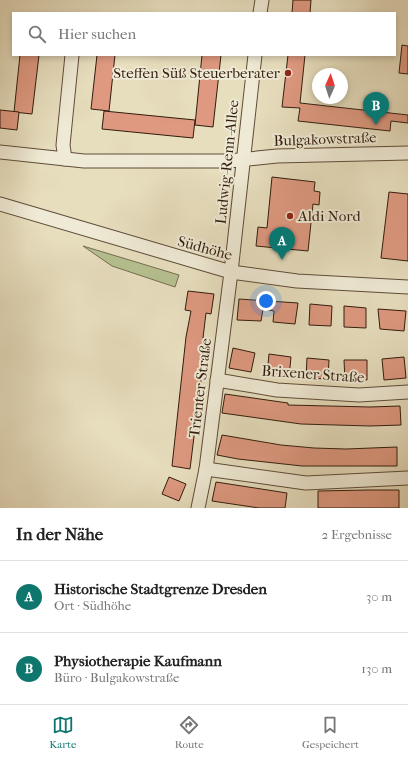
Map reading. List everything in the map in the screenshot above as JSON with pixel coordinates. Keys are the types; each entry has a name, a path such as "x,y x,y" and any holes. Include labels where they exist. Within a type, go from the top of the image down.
{"street":[{"path":"260,12 262,0"},
{"path":"64,159 63,145 72,56"},
{"name":"Ludwig-Renn-Allee","path":"232,272 255,56"},
{"name":"Bulgakowstraße","path":"0,152 84,161 244,160 277,156 408,153"},
{"name":"Südhöhe","path":"0,204 232,272 297,281 408,287"},
{"name":"Trienter Straße","path":"198,508 206,469 232,272"},
{"name":"Brixener Straße","path":"217,380 277,390 360,395 408,392"},
{"path":"206,469 306,483 408,478"}],"green space":[{"path":"83,246 179,275 175,287 112,266"}],"building":[{"path":"293,0 311,0 310,12 292,12"},
{"path":"402,45 408,46 408,74 399,73"},
{"path":"20,56 39,56 32,114 14,112"},
{"path":"97,56 115,56 109,111 91,109"},
{"path":"202,56 221,56 213,127 195,125"},
{"path":"288,56 305,56 300,103 408,115 408,123 391,121 390,131 298,121 300,108 282,107"},
{"path":"0,110 19,112 17,130 0,128"},
{"path":"104,111 195,120 193,138 102,129"},
{"name":"Aldi Nord","path":"272,177 315,182 314,191 320,192 319,205 313,204 308,251 256,246 258,227 267,228"},
{"path":"389,192 408,194 408,261 381,258"},
{"path":"188,291 214,294 211,314 206,313 203,338 206,339 190,469 172,466 186,337 191,311 185,310"},
{"path":"239,299 298,303 295,324 273,322 274,311 263,309 261,321 237,320"},
{"path":"310,304 332,306 331,326 309,325"},
{"path":"344,306 366,308 366,328 344,327"},
{"path":"378,309 406,311 404,331 380,329"},
{"path":"233,348 255,353 251,372 229,368"},
{"path":"269,354 291,357 289,377 267,375"},
{"path":"404,357 406,378 384,380 382,359"},
{"path":"307,358 329,360 328,379 306,378"},
{"path":"344,360 367,360 367,380 345,380"},
{"path":"225,394 288,403 288,405 370,407 400,406 401,425 370,426 301,424 222,413"},
{"path":"222,435 281,445 314,448 346,449 397,447 397,466 302,466 238,459 217,455"},
{"path":"169,477 186,484 179,501 162,494"},
{"path":"216,482 287,493 285,508 259,508 212,501"},
{"path":"399,490 399,508 318,508 318,491"}],"place":[{"name":"Steffen Süß Steuerberater","path":"288,73"},
{"name":"Physiotherapie Kaufmann","path":"376,125"},
{"name":"Aldi Nord","path":"290,216"},
{"name":"Historische Stadtgrenze Dresden","path":"282,260"}]}
